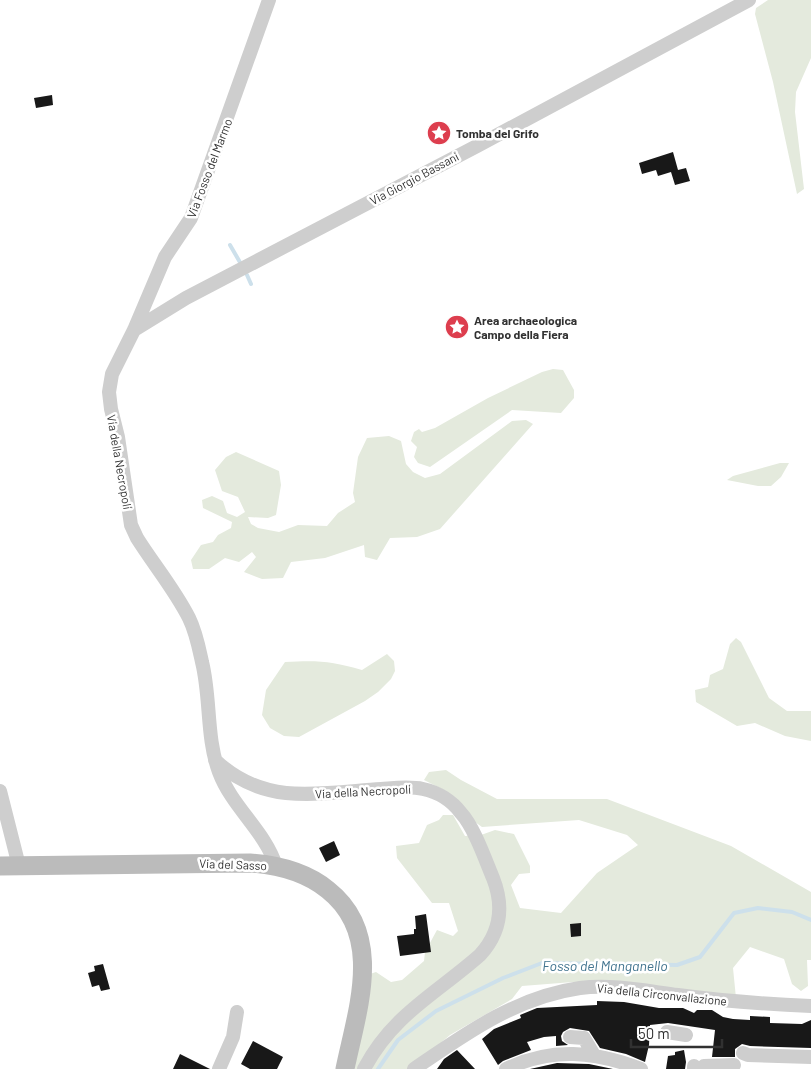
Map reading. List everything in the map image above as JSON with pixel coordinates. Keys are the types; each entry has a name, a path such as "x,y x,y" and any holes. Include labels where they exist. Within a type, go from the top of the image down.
{"street":[{"name":"Via Fosso del Marmo","path":"134,330 165,257 191,218 269,0"},
{"name":"Via Giorgio Bassani","path":"134,330 186,298 749,0"},
{"name":"Via della Necropoli","path":"134,330 112,374 109,392 118,437 131,525 136,538 190,620 203,665 215,759 228,790 266,844 276,866"},
{"name":"Via della Necropoli","path":"215,759 234,775 247,782 285,793 304,794 405,787 424,789 434,792 449,801 461,812 470,826 498,894 500,909 496,931 488,946 480,955 414,1006 396,1024 379,1044 364,1069"},
{"path":"0,790 9,866"},
{"name":"Via del Sasso","path":"9,866 243,862 276,866 301,874 326,889 350,913 362,943 361,986 345,1069"},
{"name":"Via della Circonvallazione","path":"414,1069 492,1018 530,1001 581,988 612,988 726,1001 811,1006"},
{"path":"219,1069 233,1037 237,1012"},
{"path":"667,1032 686,1035"},
{"path":"570,1037 584,1038 594,1055"},
{"path":"506,1069 531,1059 553,1054 594,1055 617,1060 641,1069"},
{"path":"698,1067 736,1061 748,1055 789,1063 811,1057"}],"shaded area":[{"path":"768,0 811,0 811,58 796,92 795,112 804,189 797,194 773,82 755,14 756,8"},
{"path":"553,369 563,370 574,390 574,398 561,413 512,410 430,467 418,463 414,457 417,447 411,441 414,432 419,429 422,432 435,428 488,398 542,372"},
{"path":"526,420 533,424 440,529 417,537 390,538 377,560 365,557 364,545 325,558 291,562 283,578 262,579 244,572 256,557 252,552 239,562 225,558 209,569 193,569 191,560 201,545 213,542 218,535 231,528 232,522 203,508 202,500 212,496 223,501 227,513 237,517 245,512 238,497 222,491 215,470 226,457 236,452 279,471 281,485 276,515 268,518 248,517 251,524 258,528 279,532 298,525 327,526 338,513 355,502 353,493 358,457 367,438 389,436 401,441 406,464 413,472 425,478 440,474 512,421"},
{"path":"780,463 789,463 781,477 771,486 758,486 727,480 733,476"},
{"path":"736,638 741,642 769,698 787,711 811,711 811,741 785,736 755,723 737,726 696,702 695,690 708,687 710,675 723,669 730,644"},
{"path":"387,654 394,661 395,671 391,679 378,692 299,737 284,736 270,728 262,715 266,690 285,662 324,662 362,670"},
{"path":"446,770 497,799 607,799 731,846 811,892 811,960 807,960 808,986 801,991 792,984 784,959 750,947 733,968 736,998 620,984 573,982 522,986 512,999 450,1035 410,1069 355,1069 356,1050 370,974 376,972 391,982 402,980 424,961 425,952 437,930 453,936 458,931 449,903 432,903 397,858 396,846 419,843 427,825 439,820 443,815 453,815 465,836 481,835 495,830 514,834 530,866 530,873 519,874 511,885 520,908 561,913 597,873 638,845 627,835 579,820 482,827 446,791 424,780 429,772"}],"building":[{"path":"52,95 53,105 36,108 34,98"},
{"path":"673,152 678,170 686,168 690,181 675,185 671,172 658,176 656,170 642,174 639,163"},
{"path":"334,841 340,855 326,862 319,848"},
{"path":"426,914 431,952 400,956 397,936 414,934 414,929 416,929 415,916"},
{"path":"581,923 581,936 571,937 570,924"},
{"path":"103,964 110,989 101,991 99,985 92,987 88,973 95,971 94,966"},
{"path":"597,1001 624,1002 659,1008 683,1008 694,1013 697,1010 712,1010 723,1017 733,1019 750,1020 750,1016 770,1017 770,1023 802,1024 811,1020 811,1048 750,1046 742,1044 735,1049 735,1057 712,1057 715,1030 668,1023 650,1025 649,1045 645,1062 626,1054 600,1048 589,1031 570,1028 563,1032 561,1036 562,1041 568,1045 556,1046 556,1036 544,1037 527,1042 531,1050 503,1061 498,1065 482,1039 494,1029 521,1018 520,1015 537,1008 597,1005"},
{"path":"253,1041 283,1057 277,1069 250,1069 241,1064"},
{"path":"457,1050 475,1069 437,1069 444,1059"},
{"path":"684,1050 685,1069 666,1069 668,1056 675,1055 675,1052"},
{"path":"180,1054 210,1069 173,1069"},
{"path":"557,1063 589,1064 613,1069 530,1069"}],"waterway":[{"path":"230,245 241,264"},
{"path":"247,275 251,284"},
{"name":"Fosso del Manganello","path":"378,1069 398,1040 436,1011 503,978 542,963 677,965 700,957 734,913 758,908 792,912 811,920"}],"place":[{"name":"Tomba del Grifo","path":"439,133"},
{"name":"Area archaeologica Campo della Fiera","path":"457,327"}]}
